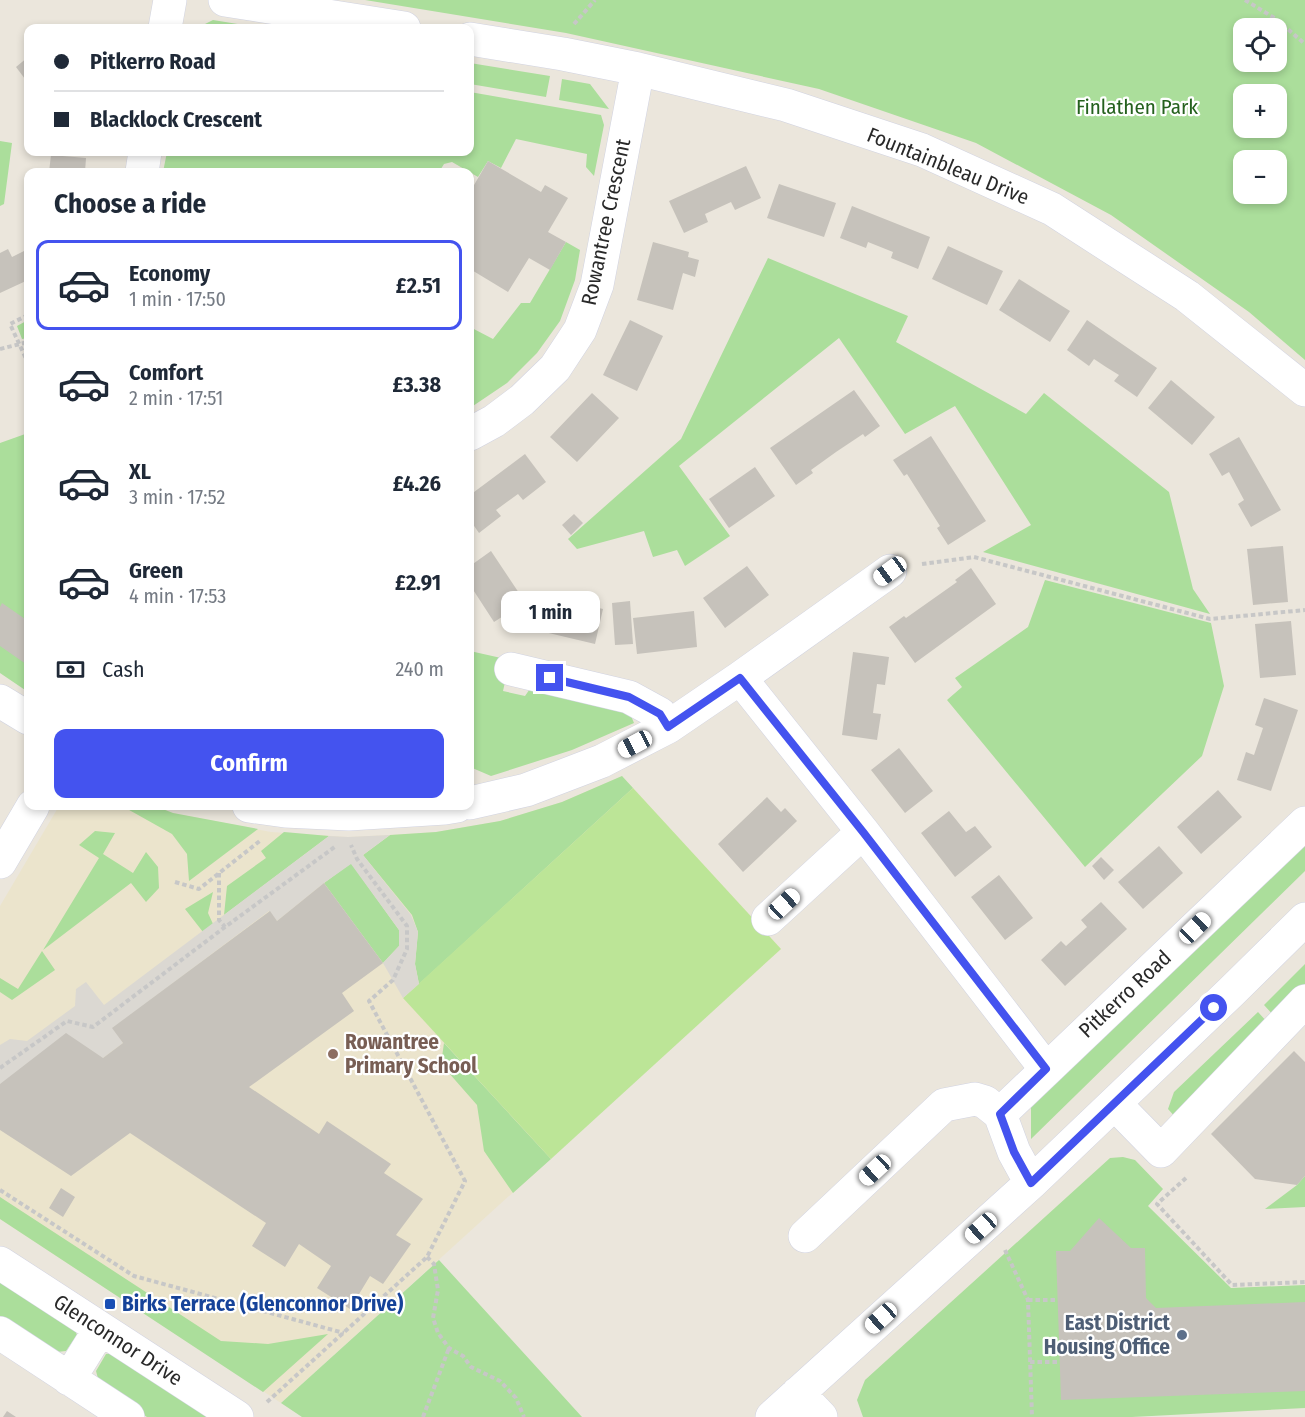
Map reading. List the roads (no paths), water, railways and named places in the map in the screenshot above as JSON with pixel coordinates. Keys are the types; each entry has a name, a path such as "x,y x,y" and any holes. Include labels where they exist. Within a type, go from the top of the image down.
{"street":[{"path":"166,24 170,0"},
{"path":"225,0 378,24"},
{"name":"Fountainbleau Drive","path":"474,40 638,69 786,105 922,150 1052,209 1187,296 1305,390"},
{"name":"Rowantree Crescent","path":"474,432 494,421 522,400 555,368 580,330 597,285 638,69"},
{"path":"474,801 526,790 602,761 668,727 890,571"},
{"path":"511,669 629,697 660,714 668,727"},
{"path":"740,678 863,832 1046,1069"},
{"path":"0,700 24,715"},
{"path":"0,862 31,810"},
{"path":"278,810 349,814 396,810"},
{"name":"Pitkerro Road","path":"1000,1114 1305,823"},
{"path":"768,919 863,832"},
{"path":"772,1417 1031,1183 1305,919"},
{"path":"1115,1104 1161,1151 1305,1001"},
{"path":"805,1236 944,1105 975,1099 985,1101 1000,1114 1014,1152 1031,1183"},
{"name":"Glenconnor Drive","path":"0,1263 237,1417"},
{"path":"69,1378 100,1329"},
{"path":"0,1333 128,1417"},
{"path":"798,1393 821,1417"}],"place":[{"name":"Rowantree Primary School","path":"333,1054"},
{"name":"Birks Terrace (Glenconnor Drive)","path":"110,1304"},
{"name":"East District Housing Office","path":"1182,1335"}],"park label":[{"name":"Finlathen Park","path":"1137,107"}]}
